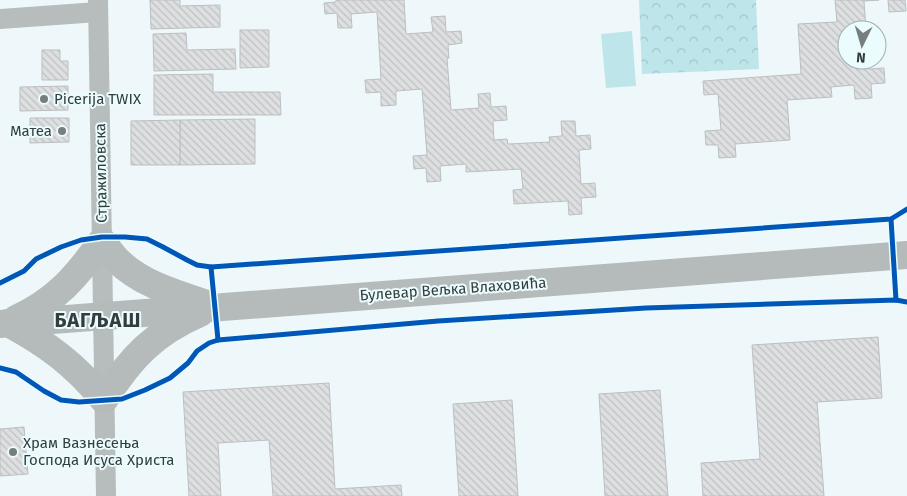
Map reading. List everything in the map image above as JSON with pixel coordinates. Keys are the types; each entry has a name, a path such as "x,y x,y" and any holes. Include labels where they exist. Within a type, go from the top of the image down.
{"main road":[{"path":"4,323 29,313 46,303 64,288 82,269 102,241 117,260 134,274 155,286 215,307"},
{"name":"Булевар Вељка Влаховића","path":"4,323 905,256"},
{"path":"4,323 30,334 50,347 72,365 104,400 131,361 148,345 168,329 215,307"}],"street":[{"path":"0,20 98,6"},
{"name":"Стражиловска","path":"98,6 106,496"}],"green space":[{"path":"639,0 756,0 759,69 642,74"},
{"path":"632,31 636,86 606,88 601,34"}],"building":[{"path":"150,0 180,0 180,6 220,5 220,27 151,29"},
{"path":"336,0 404,0 406,34 433,32 431,17 445,16 446,32 461,31 462,43 448,45 449,58 447,58 451,110 479,108 478,94 490,93 491,107 506,106 507,120 493,121 494,140 507,139 508,144 550,142 549,137 562,136 561,121 575,121 576,136 590,135 591,149 579,150 581,184 595,183 596,197 581,198 582,214 569,215 568,201 514,204 513,190 523,189 521,169 466,172 466,164 440,166 441,181 427,182 426,168 414,169 413,156 427,155 422,89 396,91 396,105 381,106 381,92 366,93 365,80 381,79 377,12 351,14 352,28 338,28 337,13 325,14 324,3 336,2"},
{"path":"835,0 879,0 864,1 865,20 837,20 837,22"},
{"path":"888,0 905,0 906,11 889,12"},
{"path":"837,22 837,70 884,70 885,83 871,84 872,98 855,99 854,85 831,87 832,97 787,100 790,140 735,144 736,157 719,158 718,145 706,145 705,131 721,130 718,94 704,95 703,81 801,74 798,24"},
{"path":"240,30 269,30 269,67 240,68"},
{"path":"186,33 187,50 235,49 236,69 154,71 153,34"},
{"path":"42,50 60,50 60,61 68,61 68,80 42,80"},
{"path":"213,74 213,92 280,92 281,115 154,115 154,75"},
{"name":"Picerija TWIX","path":"68,86 68,110 20,111 20,87"},
{"path":"30,118 69,118 69,142 30,143"},
{"path":"255,119 255,164 180,165 180,120"},
{"path":"180,120 180,165 131,165 131,121"},
{"path":"878,337 882,398 817,402 824,496 703,496 701,463 760,459 752,345"},
{"path":"329,383 335,489 401,485 402,496 273,496 269,440 218,443 221,496 189,496 183,392"},
{"path":"660,390 668,496 605,496 599,394"},
{"path":"512,400 518,496 459,496 453,404"},
{"name":"Храм Вазнесења Господа Исуса Христа","path":"24,427 28,474 0,476 0,429"}],"cycle path":[{"path":"0,283 24,271 36,259 61,247 81,240 102,237 147,239 197,265 211,267 891,219 907,209"},
{"path":"891,219 896,300"},
{"path":"211,267 218,340"},
{"path":"0,368 16,372 61,400 79,402 122,399 170,378 188,363 197,351 209,343 218,340 438,321 646,308 896,300 907,302"}],"place":[{"name":"Picerija TWIX","path":"44,99"},
{"name":"Матеа","path":"62,131"},
{"name":"Храм Вазнесења Господа Исуса Христа","path":"13,452"}],"district":[{"name":"БАГЉАШ","path":"98,320"}]}
